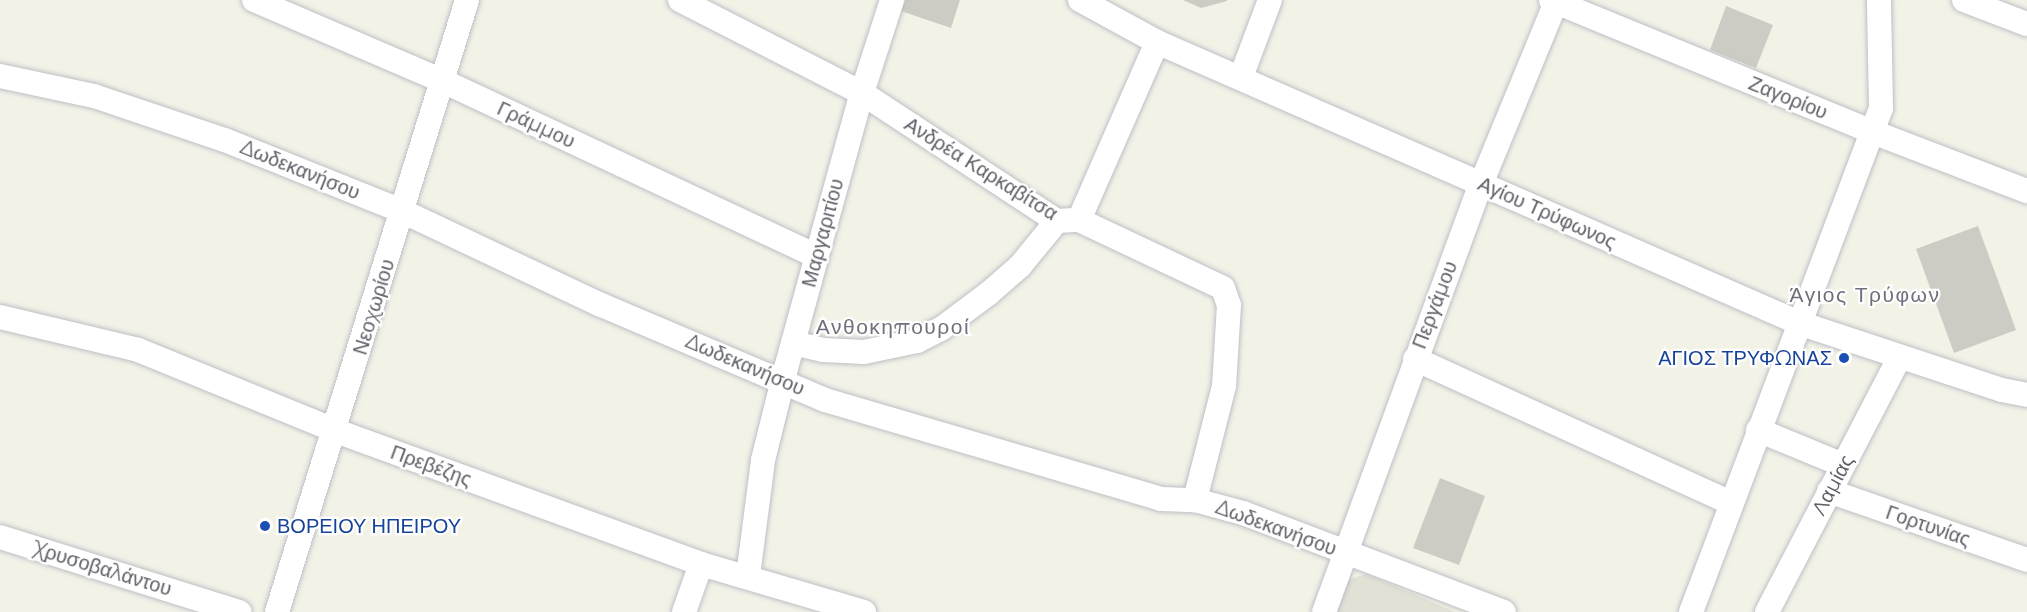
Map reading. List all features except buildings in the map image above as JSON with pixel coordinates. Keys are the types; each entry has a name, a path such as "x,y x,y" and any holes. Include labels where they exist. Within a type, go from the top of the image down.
{"street":[{"name":"Γράμμου","path":"254,0 445,82 816,256"},
{"name":"Νεοχωρίου","path":"278,612 445,82 467,0"},
{"name":"Ανδρέα Καρκαβίτσα","path":"680,0 862,93 1068,221 1223,288 1227,294 1224,386 1195,500"},
{"name":"Μαργαριτίου","path":"748,576 764,460 783,380 862,93 892,0"},
{"name":"Αγίου Τρύφωνος","path":"1080,0 1157,42 1799,323 1899,358 2027,395"},
{"path":"1241,77 1270,0"},
{"path":"1690,612 1881,108 1879,0"},
{"path":"1964,0 2027,24"},
{"name":"Ζαγορίου","path":"1554,1 1873,132 2027,190"},
{"name":"Περγάμου","path":"1324,612 1415,358 1554,1"},
{"path":"793,343 822,350 864,352 917,341 941,329 988,294 1068,221 1157,42"},
{"name":"Δωδεκανήσου","path":"0,76 94,96 182,124 404,212 599,304 825,399 1161,499 1195,500 1243,513 1504,612"},
{"name":"Πρεβέζης","path":"0,317 138,350 336,431 701,564 864,612"},
{"path":"1415,358 1731,503"},
{"name":"Λαμίας","path":"1767,612 1899,358"},
{"path":"1758,430 1843,465"},
{"name":"Γορτυνίας","path":"1829,491 2027,560"},
{"name":"Χρυσοβαλάντου","path":"0,537 240,612"},
{"path":"684,612 701,564"}],"shaded area":[{"path":"1367,574 1455,612 1332,612 1343,581"}],"place":[{"name":"ΑΓΙΟΣ ΤΡΥΦΩΝΑΣ","path":"1844,358"},
{"name":"ΒΟΡΕΙΟΥ ΗΠΕΙΡΟΥ","path":"265,526"}],"district":[{"name":"Άγιος Τρύφων","path":"1865,295"},
{"name":"Ανθοκηπουροί","path":"893,327"}]}
